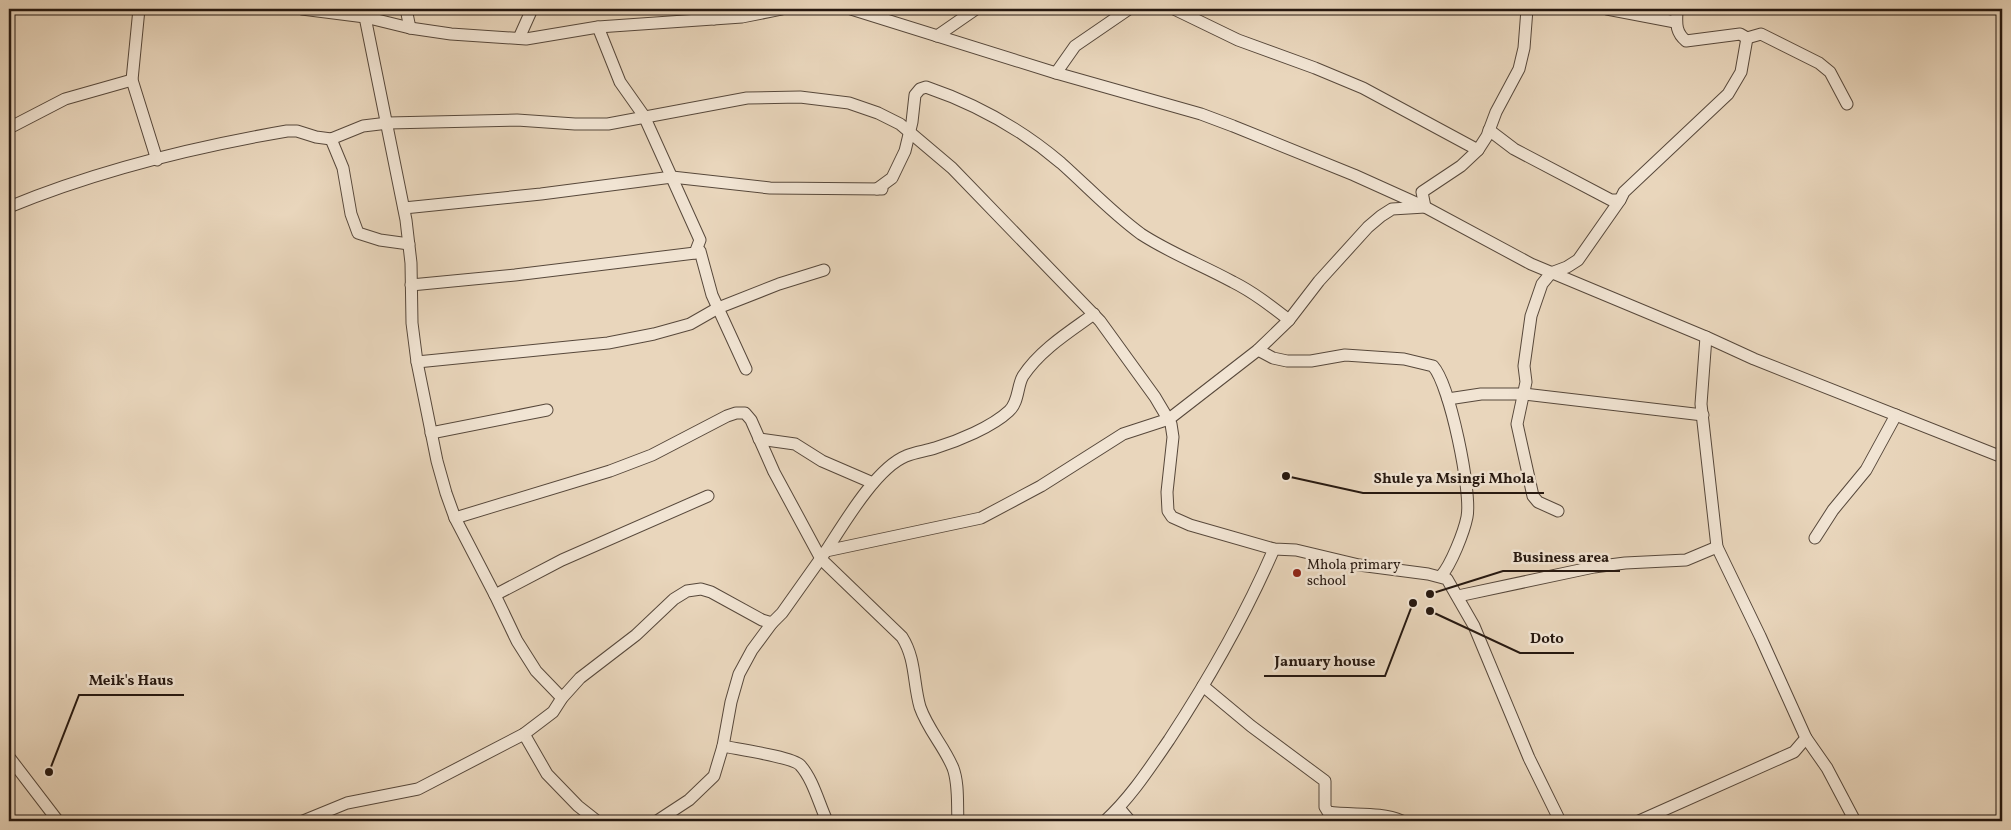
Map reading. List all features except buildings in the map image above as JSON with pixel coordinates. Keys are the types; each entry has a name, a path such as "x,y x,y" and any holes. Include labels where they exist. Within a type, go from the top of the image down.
{"street":[{"path":"139,9 132,80 157,160"},
{"path":"302,9 328,10 410,28 451,34 526,39 598,27 742,17 782,9"},
{"path":"406,9 410,28"},
{"path":"520,38 532,9"},
{"path":"705,9 714,19"},
{"path":"851,9 1056,73 1201,114 1354,175 1425,207 1551,273 1706,337 1754,359 2002,457"},
{"path":"936,36 976,9"},
{"path":"1056,73 1075,46 1129,9"},
{"path":"1174,9 1238,40 1363,88 1478,150"},
{"path":"1425,207 1422,192 1450,174 1478,150 1490,130 1503,98 1519,69 1524,48 1527,9"},
{"path":"1608,9 1675,22"},
{"path":"1676,9 1675,22 1681,36 1686,41 1740,34 1747,38 1761,34 1819,63 1830,72 1847,104"},
{"path":"365,17 404,208 409,244 417,362 431,433 446,493 454,518 517,641 547,685 562,698"},
{"path":"598,27 620,82 644,116 700,240 695,253"},
{"path":"1558,511 1538,502 1532,491 1517,424 1526,382 1525,354 1531,316 1542,284 1551,273 1567,267 1578,260 1624,192 1728,94 1741,72 1747,38"},
{"path":"9,128 64,99 132,80"},
{"path":"404,208 541,194 672,177 770,188 882,189 892,178 905,151 910,133 915,95 920,88 926,87 969,102 1017,130 1061,163 1111,211 1143,235 1233,282 1258,297 1289,320"},
{"path":"9,207 50,190 157,160 222,143 287,131 297,131 331,139 363,126 388,123 517,120 608,124 747,98 800,97 848,103 892,119 952,168 1094,314 1155,397 1169,419 1173,437 1167,492 1168,511 1172,517 1190,526 1274,549 1296,550 1359,565 1441,576 1452,585 1474,626 1528,758 1560,821"},
{"path":"1490,130 1514,149 1611,200 1620,200"},
{"path":"331,139 343,168 351,214 358,232 380,240 409,244"},
{"path":"824,555 982,518 1041,486 1123,434 1169,419 1258,350 1289,320 1320,280 1368,227 1381,216 1392,209 1425,207"},
{"path":"411,285 514,275 700,251 712,295 746,369"},
{"path":"417,362 618,341 654,334 690,324 718,308 779,284 824,270"},
{"path":"657,821 689,800 714,776 723,746 731,702 739,674 752,650 782,613 873,483 904,457 937,448 976,432 1009,411 1015,401 1022,377 1029,368 1055,342 1094,314"},
{"path":"1706,337 1702,415 1717,547 1806,738 1827,768 1854,821"},
{"path":"1258,350 1273,358 1288,361 1311,361 1346,355 1404,359 1433,366 1445,388 1448,398 1462,458 1468,500 1467,517 1449,566 1441,576"},
{"path":"1448,398 1481,394 1524,394 1538,397 1588,400 1702,415"},
{"path":"431,433 547,410"},
{"path":"454,518 610,471 652,455 691,433 736,413 745,413 759,438 774,472 824,555 908,646 921,708 929,729 954,771 958,821"},
{"path":"1815,538 1833,510 1866,470 1896,415"},
{"path":"759,438 795,444 822,461 873,483"},
{"path":"495,595 562,560 708,496"},
{"path":"1458,596 1594,567 1624,563 1686,560 1717,547"},
{"path":"1105,821 1120,808 1145,775 1203,686 1242,620 1274,549"},
{"path":"303,821 347,803 418,788 524,734 553,712 562,698 580,678 636,635 674,599 687,591 701,589 711,592 762,620 772,623"},
{"path":"1203,686 1251,726 1325,781 1325,807 1328,812 1384,815 1402,821"},
{"path":"524,734 547,774 578,806 597,821"},
{"path":"1639,821 1654,818 1788,755 1794,752 1806,738"},
{"path":"723,746 789,760 799,764 809,779 828,821"},
{"path":"9,757 58,821"},
{"path":"1120,808 1130,821"}],"place":[{"name":"Shule ya Msingi Mhola","path":"1286,476"},
{"name":"Mhola primary school","path":"1297,573"},
{"name":"Business area","path":"1430,594"},
{"name":"January house","path":"1413,603"},
{"name":"Doto","path":"1430,611"},
{"name":"Meik's Haus","path":"49,772"}]}
